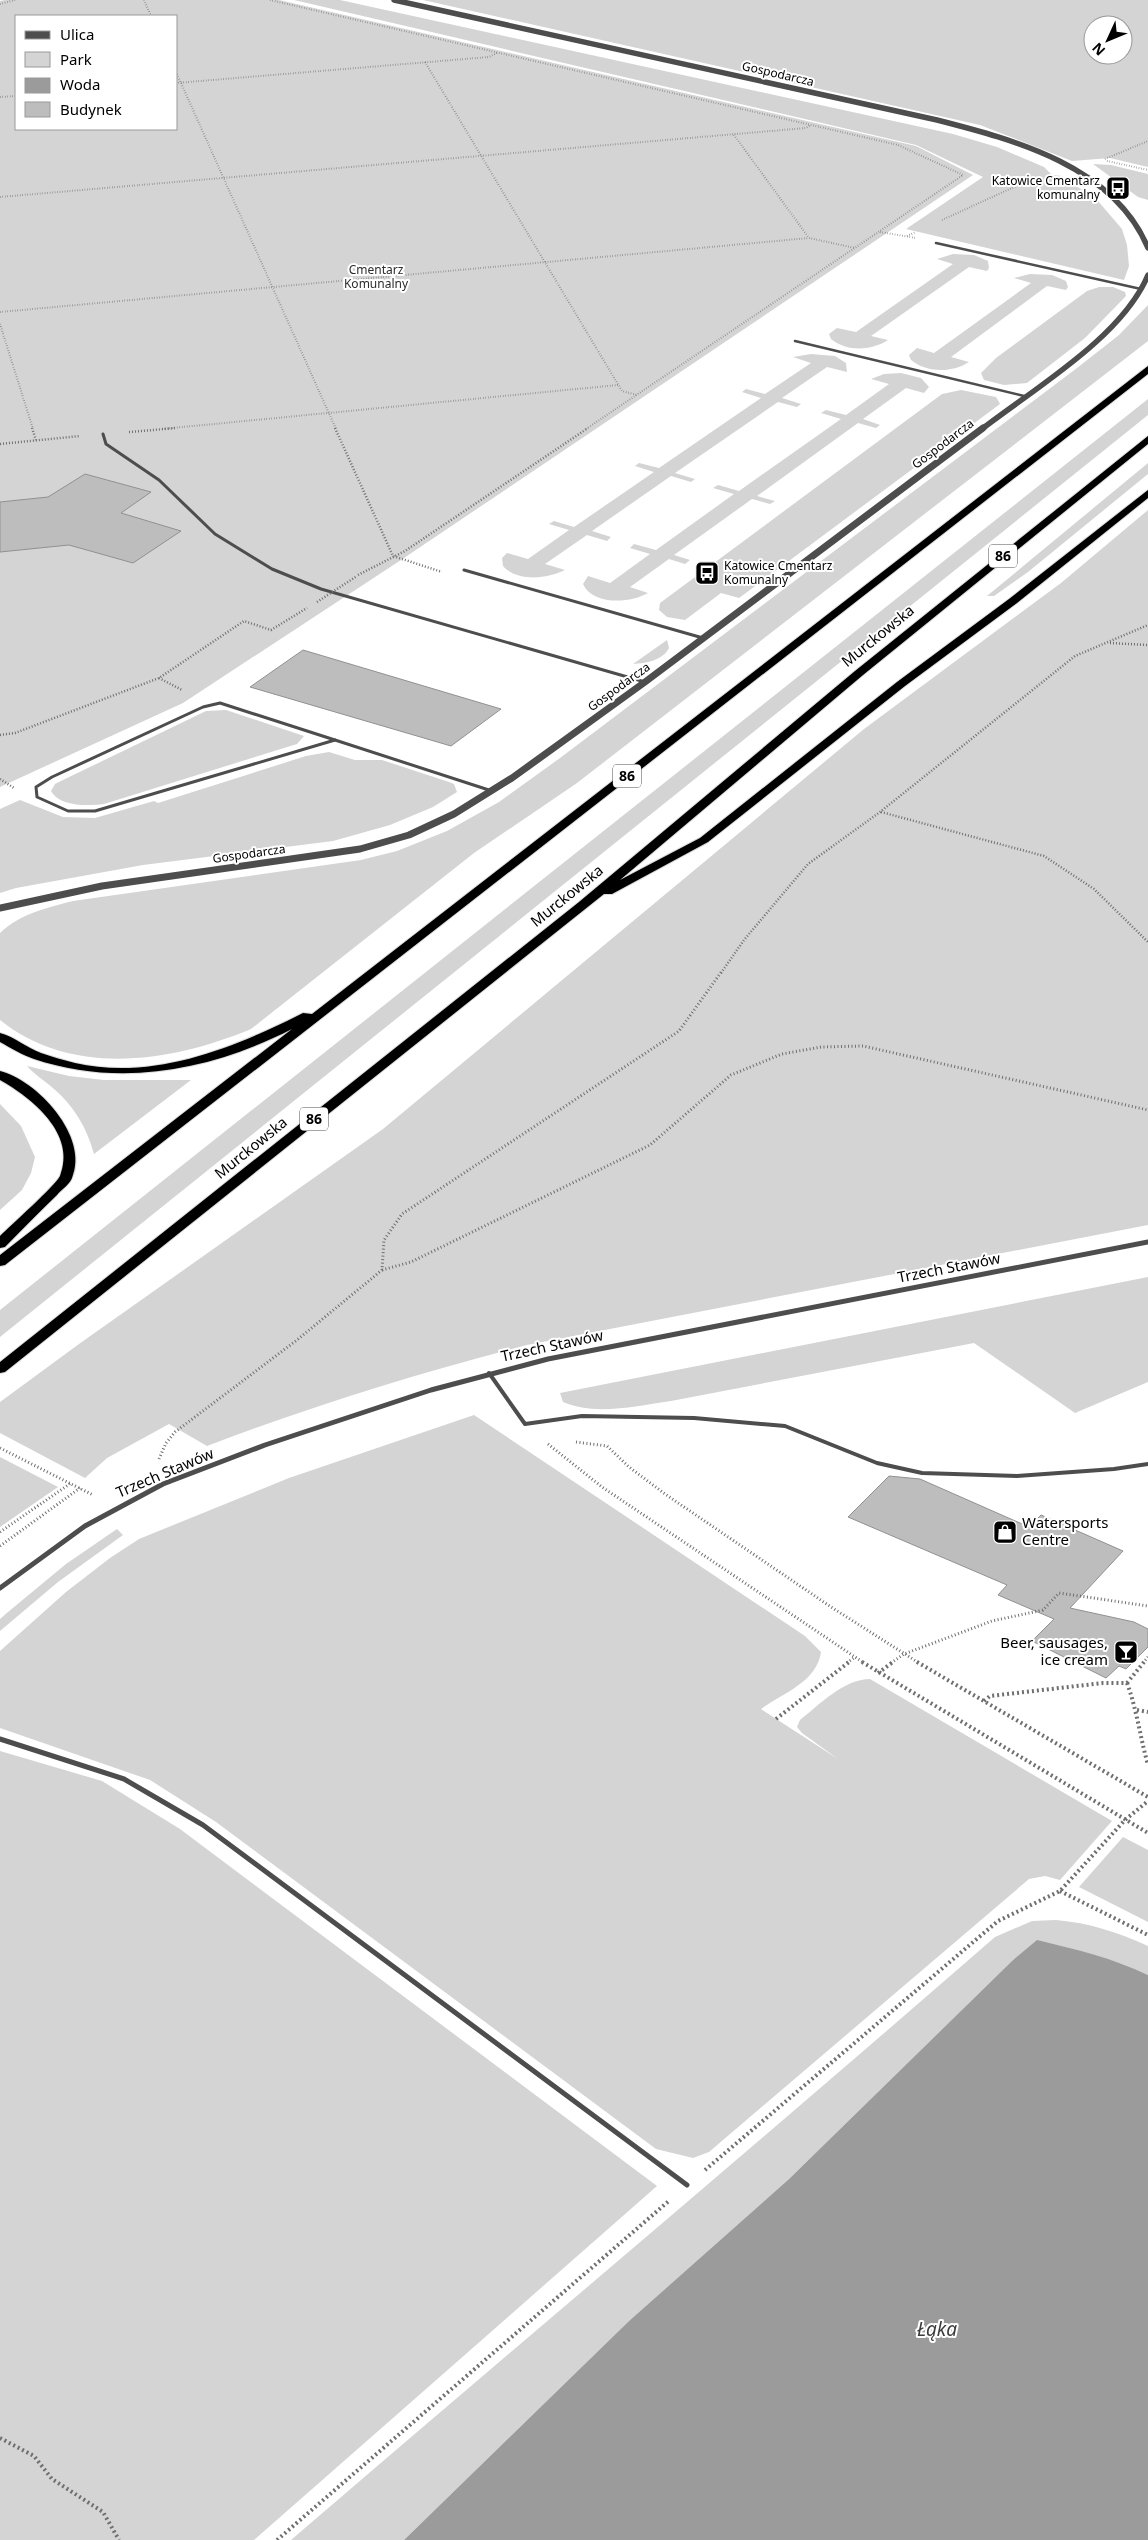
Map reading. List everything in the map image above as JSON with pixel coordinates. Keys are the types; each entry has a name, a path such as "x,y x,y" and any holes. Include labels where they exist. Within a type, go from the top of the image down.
{"highway":[{"name":"86","path":"0,1262 1148,369"},
{"name":"Murckowska","path":"0,1369 583,905 859,673 1148,439"},
{"path":"583,905 704,840 901,684 1021,595 1148,492"},
{"path":"0,1037 35,1056 62,1064 104,1070 153,1070 200,1061 247,1045 289,1026 349,992"},
{"path":"0,1076 18,1085 46,1108 62,1128 70,1149 66,1178 0,1244"}],"street":[{"name":"Gospodarcza","path":"394,0 897,112 994,137 1061,163 1104,190 1135,222 1148,248"},
{"name":"Gospodarcza","path":"0,908 102,886 336,853 382,844 432,825 492,791 645,682 1024,396 1109,330 1129,310 1143,289 1148,275"},
{"name":"Trzech Stawów","path":"0,1588 56,1544 116,1508 170,1482 264,1445 488,1372 1148,1242"}],"lane":[{"path":"936,243 1143,289"},
{"path":"795,341 1024,396"},
{"path":"103,434 106,444 159,480 215,534 272,570 321,588 617,672 645,682"},
{"path":"464,570 678,629 703,638"},
{"path":"336,740 96,811 68,810 37,797 36,788 52,777 211,704 220,703 336,740 492,791"},
{"path":"488,1372 525,1424 582,1416 694,1418 785,1426 877,1463 922,1473 1017,1476 1114,1469 1148,1464"},
{"path":"0,1739 124,1780 202,1825 687,2185"}],"path":[{"path":"0,4 15,0"},
{"path":"144,0 151,15"},
{"path":"0,735 15,733 159,678 244,621 271,630 357,576 405,551 963,175 913,150 270,0"},
{"path":"181,83 489,57 498,52"},
{"path":"425,62 618,385 622,391 637,395"},
{"path":"178,76 393,556 447,573 464,570"},
{"path":"0,97 15,96"},
{"path":"0,197 806,128 812,125"},
{"path":"734,134 809,238"},
{"path":"1148,141 1102,161 1148,170"},
{"path":"942,220 1037,177"},
{"path":"907,236 924,228"},
{"path":"880,232 936,243"},
{"path":"0,312 809,238 855,248"},
{"path":"0,324 36,440"},
{"path":"0,444 618,385"},
{"path":"382,1270 384,1240 402,1214 462,1177 679,1031 744,940 808,864 880,812 1075,656 1110,643 1148,625"},
{"path":"1110,643 1148,645"},
{"path":"880,812 1044,856 1094,889 1148,942"},
{"path":"170,1482 156,1465 166,1443 175,1432 297,1340 382,1270 411,1262 650,1145 732,1075 782,1054 821,1047 863,1046 1148,1110"},
{"path":"525,1424 602,1487 855,1657 1148,1833"},
{"path":"278,2540 687,2185 998,1921 1060,1891 1148,1799 904,1654 665,1494 629,1467 607,1446 568,1440"},
{"path":"0,1448 71,1483 116,1508"},
{"path":"0,1532 71,1483"},
{"path":"0,1546 80,1488"},
{"path":"878,1672 904,1654 992,1621 1043,1610 1059,1593 1148,1606"},
{"path":"776,1719 855,1657"},
{"path":"984,1701 990,1696 1103,1683 1126,1683 1148,1658"},
{"path":"1126,1683 1137,1710 1140,1736 1148,1765"},
{"path":"1137,1710 1148,1712"},
{"path":"1060,1891 1148,1935"},
{"path":"0,2438 34,2456 52,2479 103,2512 120,2540"}],"green space":[{"name":"Cmentarz Komunalny","path":"279,0 916,146 973,175 401,560 183,703 0,787 0,1"},
{"path":"294,0 340,0 953,134 997,147 1044,167 1052,175 1062,176 1098,201 1122,229 1127,245 1129,266 1124,280 906,229 983,177 916,145"},
{"path":"423,0 1148,0 1148,167 1110,158 1072,161 980,125"},
{"path":"1093,164 1111,165 1148,174 1148,200 1138,197"},
{"path":"953,254 974,255 988,261 989,268 987,271 969,267 871,336 888,340 881,344 867,348 852,348 831,339 829,334 837,328 856,332 953,264 937,259"},
{"path":"1030,274 1052,275 1066,281 1068,287 1066,290 1047,286 951,357 969,362 963,366 940,370 925,367 911,360 909,355 917,348 934,353 1031,283 1014,278"},
{"path":"1099,287 1113,287 1125,292 1126,296 1085,338 1027,383 1004,385 984,380 981,373 996,358 1087,291"},
{"path":"1148,305 1148,341 577,783 474,853 251,1029 189,1050 123,1059 90,1057 58,1051 28,1038 0,1020 0,933 25,916 73,901 361,860 397,851 447,831 499,802 1077,368 1119,335"},
{"path":"811,354 835,356 846,363 847,372 827,367 782,398 801,404 797,407 778,402 675,473 695,479 691,482 671,476 592,531 611,537 607,541 587,535 545,564 565,570 541,577 524,577 516,575 503,566 502,558 507,553 528,559 569,530 549,524 554,521 574,527 654,472 635,466 639,463 659,468 761,398 742,392 746,389 765,394 811,363 793,357"},
{"path":"901,373 921,378 929,387 924,393 906,388 863,419 880,425 876,428 858,423 757,496 775,501 770,504 752,499 674,555 690,560 685,564 669,559 630,587 648,593 632,599 603,599 588,591 583,584 588,576 610,583 650,554 630,548 634,544 656,550 734,494 713,488 718,485 739,491 841,419 821,413 826,410 846,415 889,384 871,379 884,374"},
{"path":"961,390 996,397 1000,404 739,598 721,593 685,620 667,617 659,610 660,603 942,394"},
{"path":"1148,399 1148,415 0,1337 0,1310"},
{"path":"1148,463 1148,474 1028,572 994,596 987,596"},
{"path":"1148,510 1148,1225 527,1345 366,1391 286,1417 207,1446 169,1424 107,1458 85,1478 0,1433 0,1402 383,1129 864,729 1061,583"},
{"path":"667,640 669,648 658,659 633,664"},
{"path":"226,710 304,736 297,744 104,804 83,805 68,803 55,796 51,791 55,784 206,711"},
{"path":"329,752 355,760 382,760 454,784 457,792 433,807 390,825 333,841 143,865 16,888 0,893 0,809 20,800 63,817 95,818 154,801 158,803 306,756"},
{"path":"27,1066 69,1076 104,1080 191,1080 94,1154 84,1126 74,1110 51,1086"},
{"path":"0,1104 21,1126 35,1157 31,1173 22,1190 0,1210"},
{"path":"1148,1277 1148,1382 1075,1413 974,1343 671,1401 616,1409 575,1406 563,1402 560,1393"},
{"path":"474,1415 805,1636 821,1652 813,1671 798,1686 761,1709 838,1759 802,1733 797,1727 800,1720 841,1688 860,1680 870,1679 1112,1821 1060,1880 1045,1876 1029,1879 709,2152 693,2158 656,2149 216,1822 150,1780 0,1728 0,1651 66,1592 110,1558 139,1539 289,1478"},
{"path":"0,1457 58,1487 0,1527"},
{"path":"117,1529 123,1535 58,1582 0,1631 0,1619 8,1612 66,1564"},
{"path":"0,1751 102,1781 180,1829 657,2186 254,2540 0,2540"},
{"path":"1123,1837 1148,1850 1148,1922 1079,1887"},
{"path":"1056,1920 1080,1923 1103,1929 1126,1936 1148,1946 1148,1975 1094,1955 1037,1941 1013,1960 789,2179 629,2321 404,2540 291,2540 820,2089 995,1937 1032,1921"}],"water":[{"name":"Łąka","path":"1037,1940 1108,1959 1148,1975 1148,2540 404,2540 629,2321 789,2179 1013,1960"}],"building":[{"path":"85,474 151,492 121,513 181,531 133,563 69,545 0,552 0,502 48,497"},
{"path":"303,650 501,709 451,746 250,687"},
{"path":"889,1476 920,1479 1029,1527 1041,1515 1123,1551 1070,1608 1134,1622 1148,1629 1148,1647 1126,1669 1119,1666 1106,1678 1032,1641 1054,1619 998,1595 1007,1585 848,1517"}],"place":[{"name":"Katowice Cmentarz komunalny","path":"1118,188"},
{"name":"Katowice Cmentarz Komunalny","path":"707,573"},
{"name":"Watersports Centre","path":"1005,1532"},
{"name":"Beer, sausages, ice cream","path":"1126,1652"}]}
